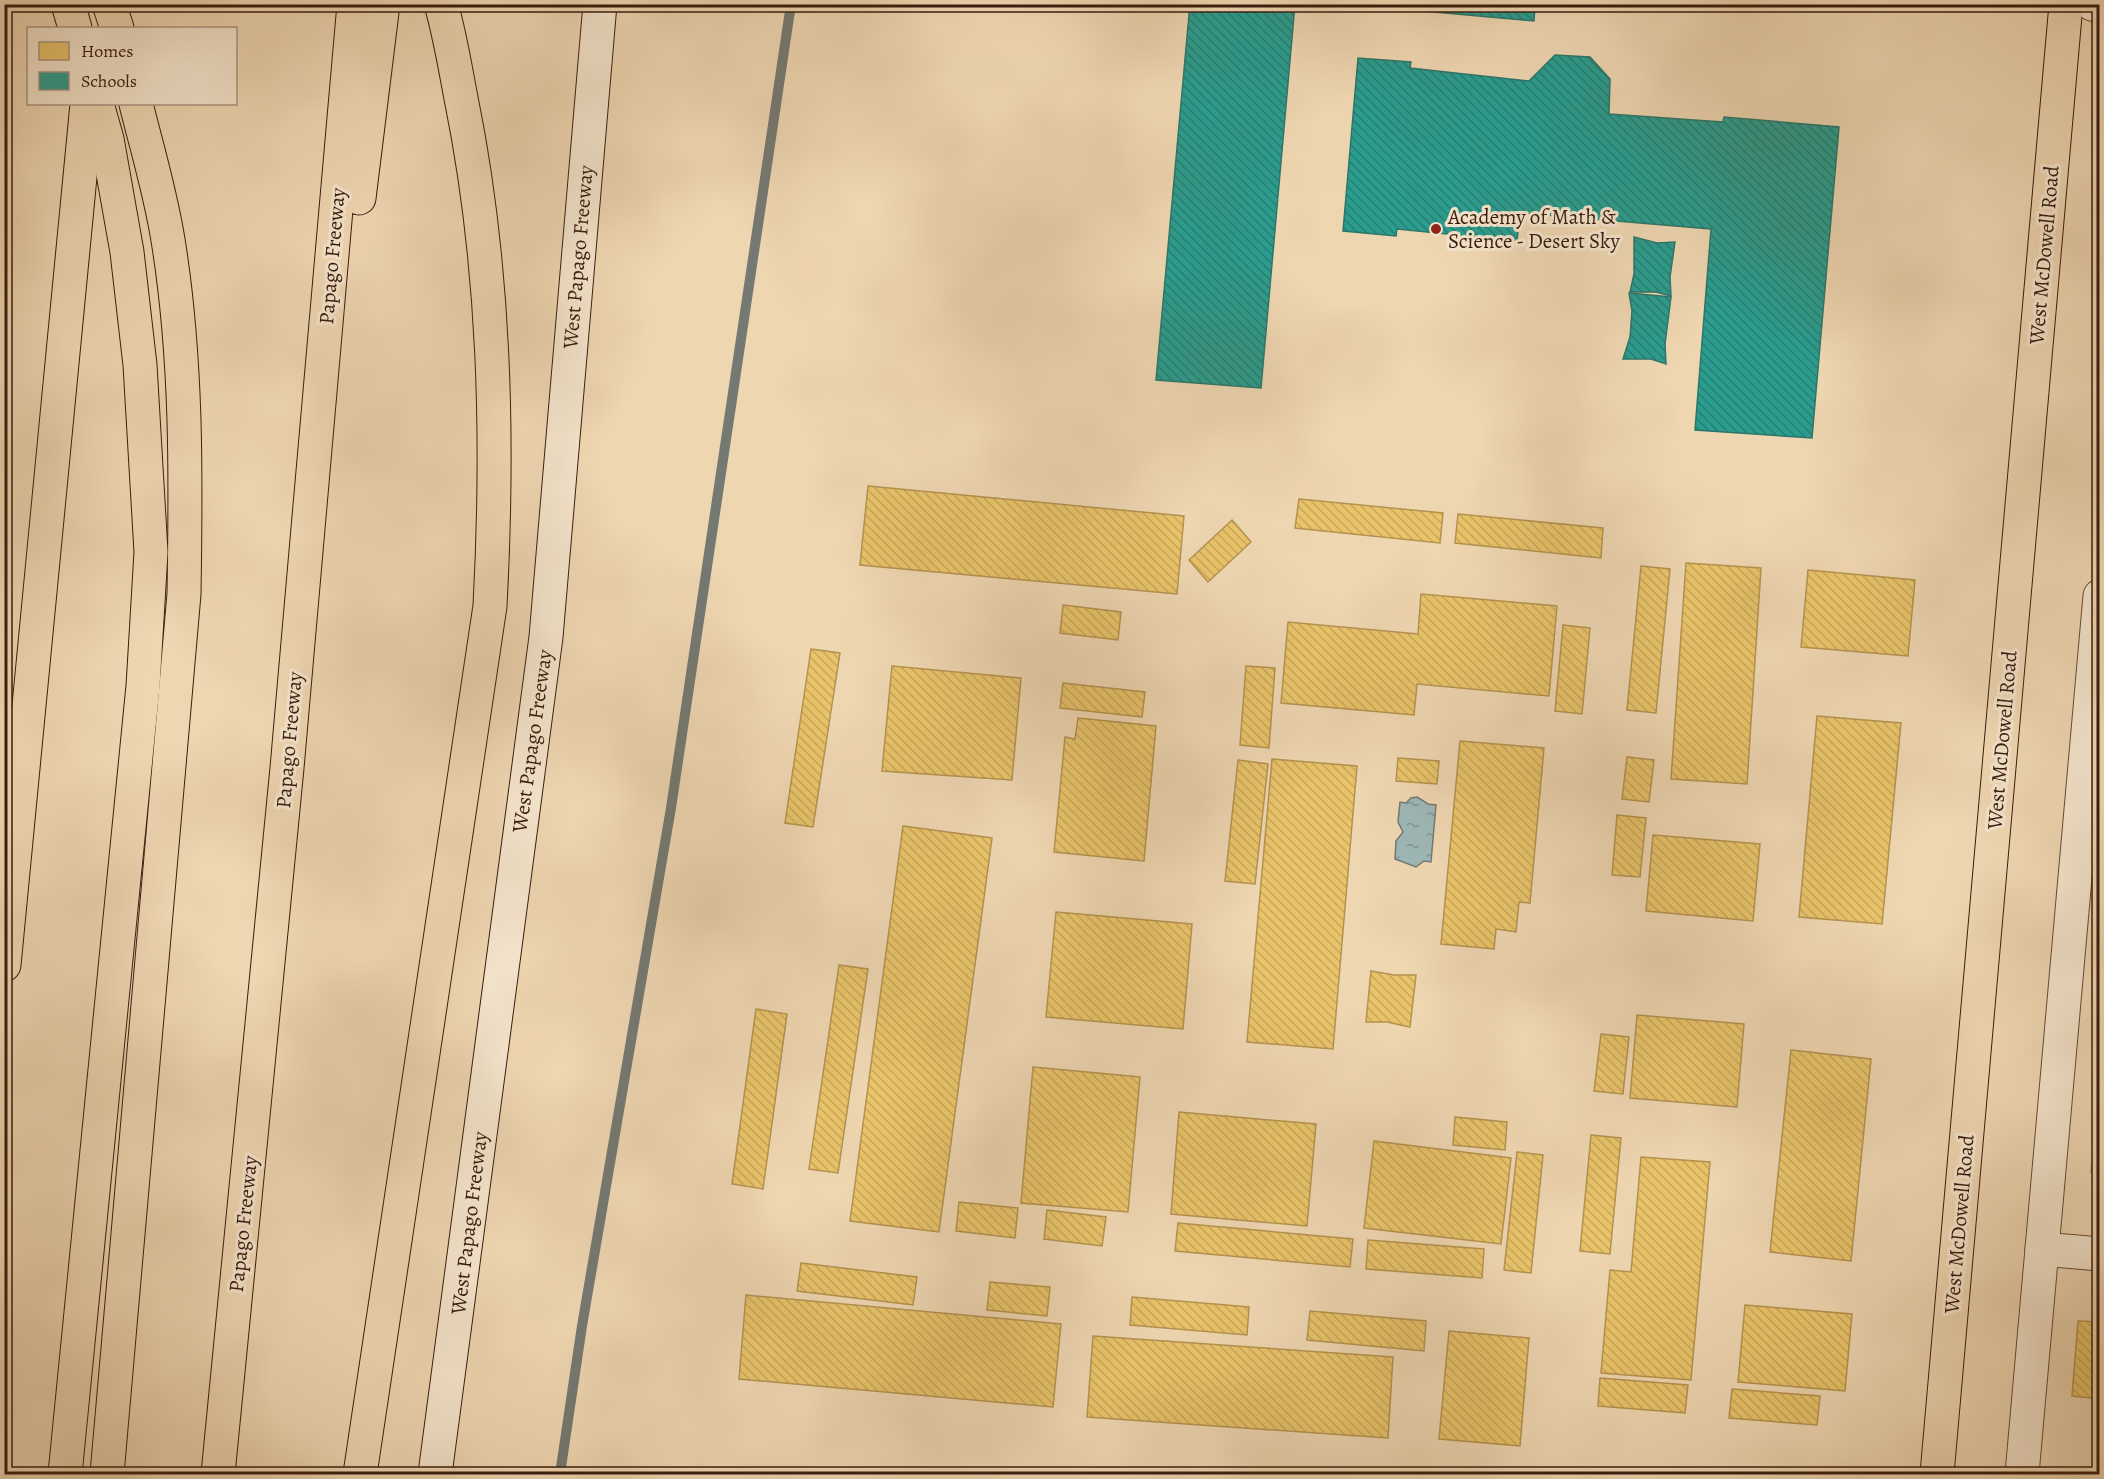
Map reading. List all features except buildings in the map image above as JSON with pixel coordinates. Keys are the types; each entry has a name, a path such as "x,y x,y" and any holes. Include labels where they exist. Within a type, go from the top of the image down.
{"main road":[{"path":"68,4 75,27"},
{"path":"95,27 98,4"},
{"path":"109,4 117,27"},
{"name":"Papago Freeway","path":"218,1474 287,768 354,4"},
{"path":"287,768 383,4"},
{"path":"360,1474 490,606 495,516 489,305 475,167 441,4"},
{"name":"West Papago Freeway","path":"435,1474 546,637 600,4"},
{"name":"West McDowell Road","path":"1937,1474 2066,4"},
{"path":"2092,4 2100,6"},
{"path":"4,965 87,105"},
{"path":"65,1474 137,732 144,686 151,552 149,486 140,364 127,252 107,140 97,105"},
{"path":"107,1474 184,594 186,454 181,362 168,239 136,105"},
{"path":"2022,1474 2042,1249 2088,862 2100,596"},
{"path":"2042,1249 2100,1254"}],"water":[{"path":"1417,797 1428,804 1436,805 1431,862 1424,861 1416,867 1395,859 1396,841 1403,832 1398,822 1400,802 1406,803 1411,798"}],"waterway":[{"path":"560,1474 582,1326 671,808 791,4"}],"place":[{"name":"Academy of Math & Science - Desert Sky","path":"1436,229"}]}
